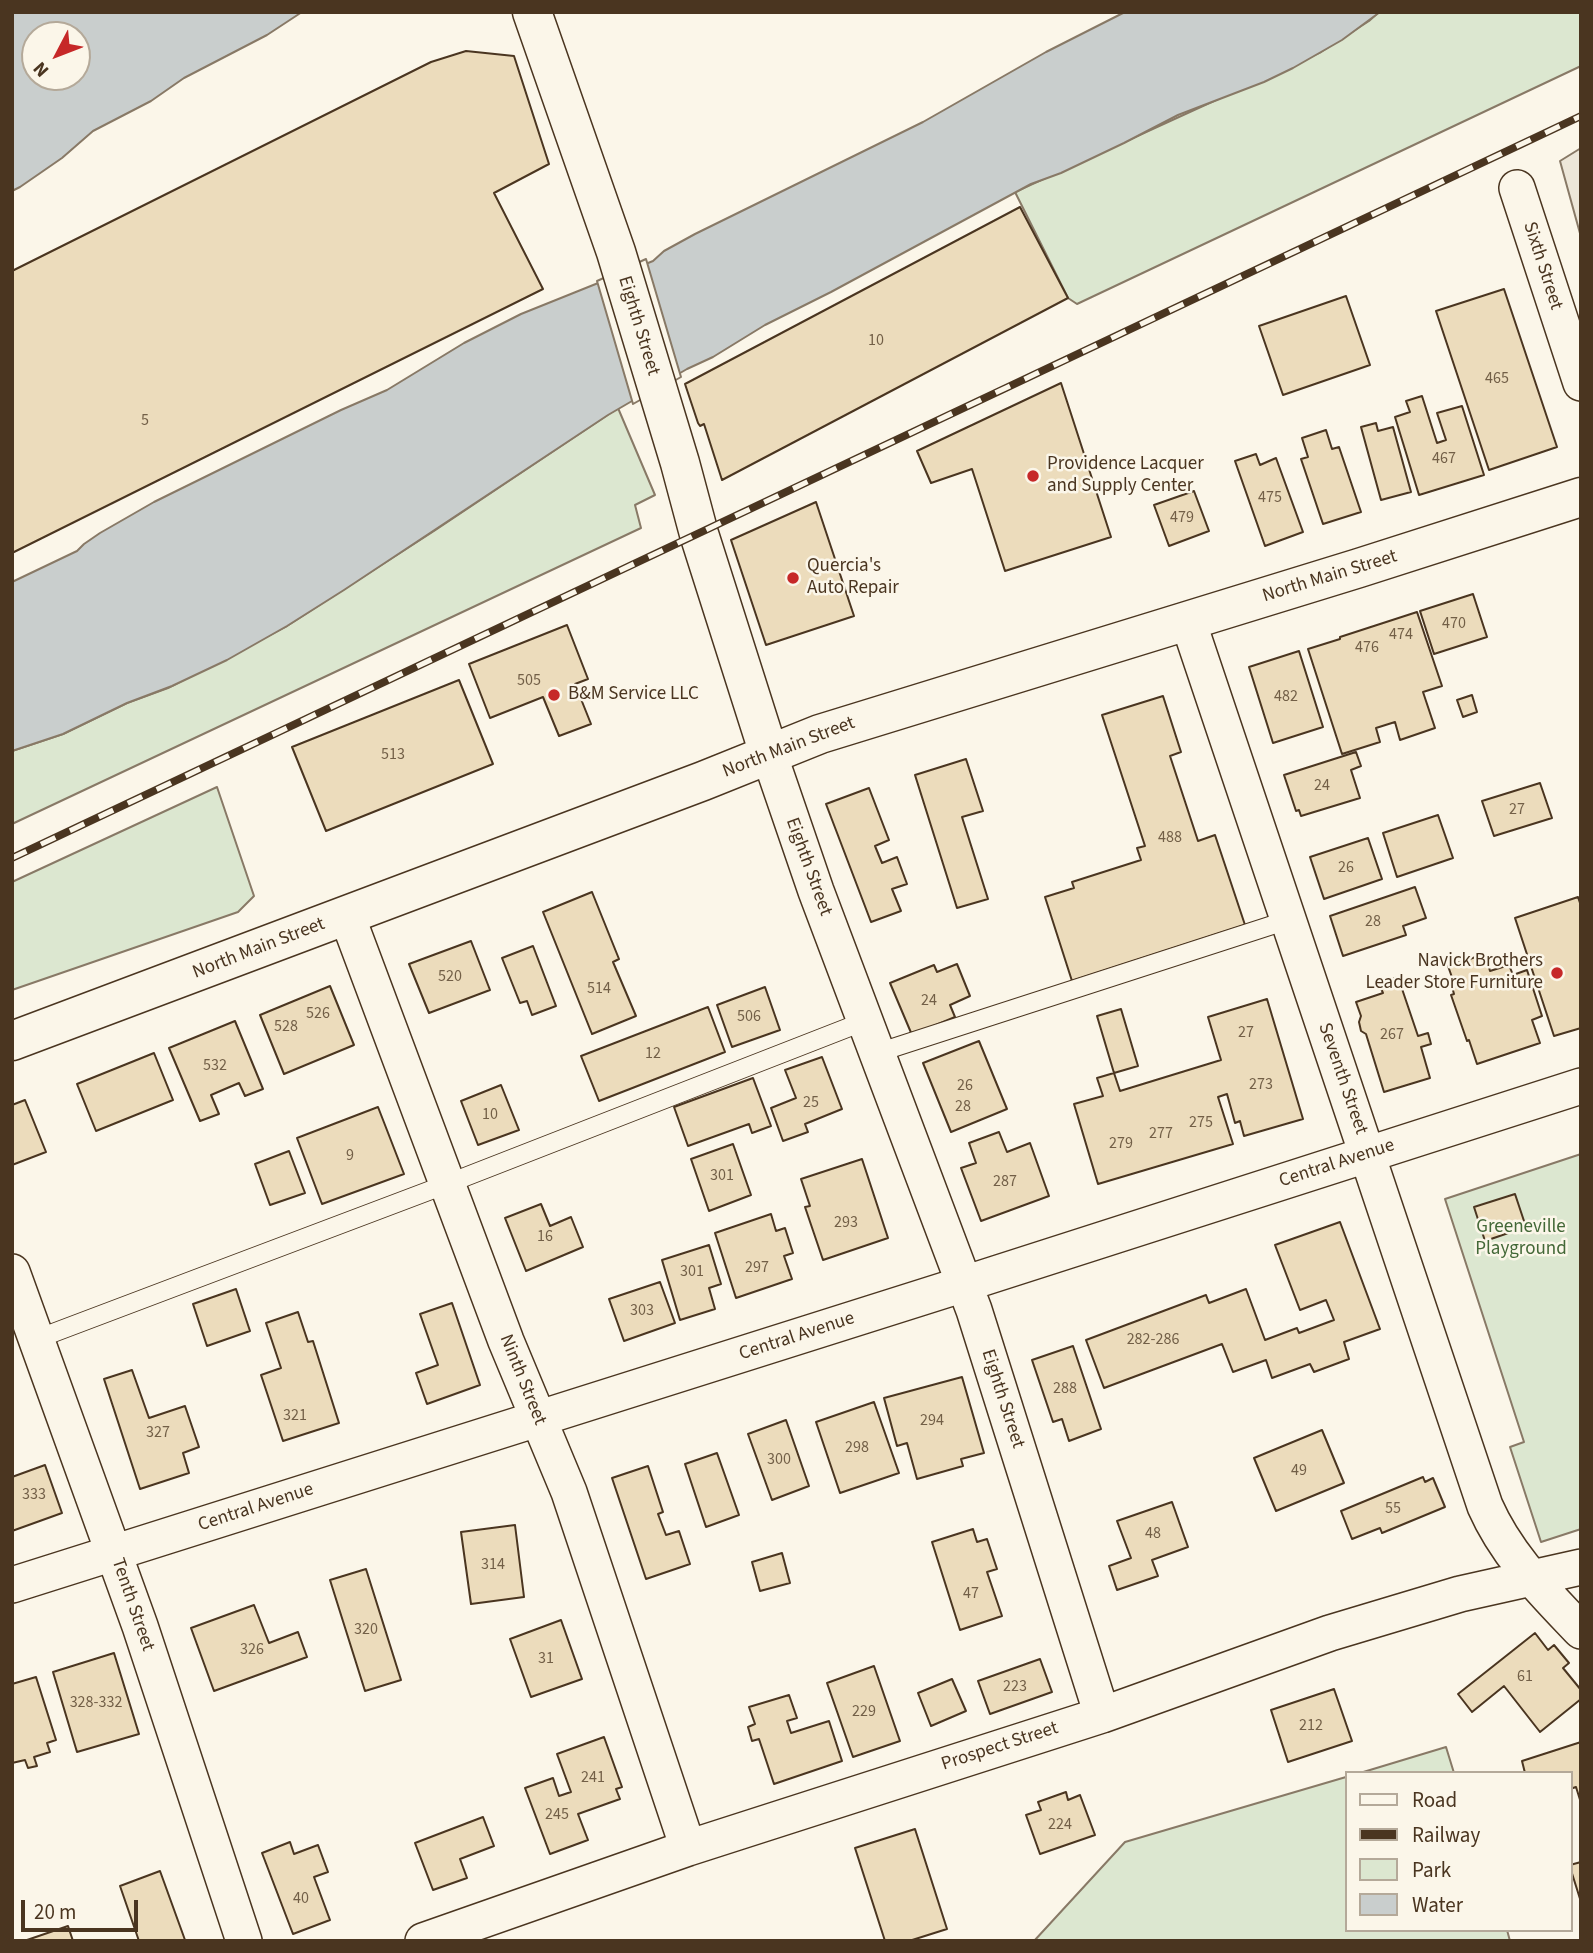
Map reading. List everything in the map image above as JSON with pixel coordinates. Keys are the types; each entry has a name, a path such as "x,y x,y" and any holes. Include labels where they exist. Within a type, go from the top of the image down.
{"main road":[{"name":"Eighth Street","path":"532,12 621,270 699,534 769,754"},
{"name":"North Main Street","path":"12,1041 704,781 820,734 1581,497"}],"street":[{"name":"Sixth Street","path":"1517,188 1581,383"},
{"name":"Seventh Street","path":"1188,621 1485,1506 1501,1538 1530,1578 1581,1631"},
{"name":"Eighth Street","path":"769,754 816,891 964,1284 1102,1715"},
{"name":"Ninth Street","path":"347,916 506,1341 569,1492 688,1847"},
{"name":"Central Avenue","path":"12,1585 1581,1086"},
{"name":"Tenth Street","path":"12,1272 140,1626 244,1941"},
{"name":"Prospect Street","path":"423,1941 688,1847 1102,1715 1330,1633 1460,1594 1581,1567"}],"lane":[{"path":"877,1053 1288,920"},
{"path":"37,1339 447,1184 864,1021"}],"green space":[{"path":"1379,12 1581,12 1581,66 1077,304 1068,298 1015,192 1321,52"},
{"path":"618,408 655,495 635,505 641,528 12,824 12,751 63,734 127,703 168,688 287,626"},
{"path":"217,787 254,896 238,912 12,990 12,882"},
{"name":"Greeneville Playground","path":"1581,1154 1581,1529 1541,1542 1510,1447 1524,1442 1445,1199"},
{"path":"1446,1747 1453,1771 1367,1771"},
{"path":"1344,1778 1344,1932 1508,1932 1510,1941 1034,1941 1125,1842"}],"shaded area":[{"path":"1581,148 1581,237 1560,161"}],"water":[{"path":"12,12 302,12 267,35 184,78 151,101 93,131 62,158 12,191"},
{"path":"1125,12 1380,12 1342,40 1293,68 1178,115 1061,173 1031,184 765,325 608,415 344,590 227,660 63,734 12,751 12,582 77,551 100,533 154,502 387,390 464,343 521,314 653,261 664,251 695,234 923,122 1046,52"}],"pier":[{"path":"646,259 681,377 633,404 597,281"}],"building":[{"path":"466,51 514,56 549,164 494,193 543,289 12,553 12,271 431,62"},
{"path":"1020,207 1068,298 722,480 704,424 700,426 698,423 685,384"},
{"path":"1504,289 1557,447 1489,470 1436,311"},
{"path":"1346,296 1370,365 1283,395 1259,326"},
{"name":"Providence Lacquer and Supply Center","path":"1061,383 1111,537 1005,571 972,469 931,483 917,451"},
{"path":"1422,396 1437,443 1446,440 1437,413 1462,406 1484,475 1419,495 1395,417 1410,412 1406,401"},
{"path":"1376,423 1378,431 1393,427 1411,492 1381,500 1361,427"},
{"path":"1326,430 1332,449 1339,447 1361,512 1323,524 1301,459 1308,457 1302,438"},
{"path":"1256,454 1260,465 1276,458 1303,532 1265,546 1235,461"},
{"path":"1194,491 1209,531 1169,546 1154,505"},
{"name":"Quercia's Auto Repair","path":"816,502 854,616 766,645 731,540"},
{"path":"1473,594 1487,637 1434,654 1420,611"},
{"path":"1417,612 1442,686 1423,692 1435,728 1400,740 1395,722 1376,728 1380,742 1342,754 1308,649"},
{"path":"567,625 588,679 575,684 591,724 559,736 543,697 490,718 469,664"},
{"path":"1299,651 1323,727 1273,743 1249,667"},
{"path":"459,680 493,764 326,831 292,747"},
{"path":"1472,695 1477,712 1463,717 1457,700"},
{"path":"1163,696 1181,752 1170,756 1198,841 1215,835 1245,925 1072,981 1045,897 1074,888 1072,882 1141,860 1137,848 1145,846 1102,715"},
{"path":"1356,752 1361,766 1351,770 1360,798 1301,816 1299,810 1296,811 1284,775"},
{"path":"966,759 983,811 962,817 988,899 957,908 915,775"},
{"path":"1540,783 1552,818 1494,836 1482,801"},
{"path":"869,788 889,840 875,846 882,863 897,857 907,884 892,889 901,911 871,922 826,804"},
{"path":"1438,815 1453,858 1397,877 1383,833"},
{"path":"1368,838 1382,879 1324,899 1310,857"},
{"path":"1415,887 1426,918 1403,926 1406,935 1343,956 1330,916"},
{"path":"592,892 619,959 613,962 636,1016 592,1034 543,912"},
{"name":"Navick Brothers Leader Store Furniture","path":"1578,897 1581,906 1581,1028 1554,1036 1515,918"},
{"path":"471,941 490,990 429,1013 409,964"},
{"path":"533,946 556,1006 532,1015 527,1001 520,1003 502,958"},
{"path":"1485,954 1490,971 1509,965 1513,975 1527,970 1542,1016 1532,1020 1540,1043 1477,1064 1451,995 1454,994 1451,983 1454,983 1448,966"},
{"path":"957,964 970,996 950,1005 955,1017 912,1035 890,983 934,965 937,972"},
{"path":"1398,977 1418,1036 1428,1033 1431,1044 1421,1047 1430,1078 1384,1092 1366,1034 1361,1031 1361,1016 1356,1002 1383,993 1379,984"},
{"path":"330,986 354,1045 284,1074 260,1015"},
{"path":"765,987 780,1030 732,1047 717,1005"},
{"path":"1267,999 1303,1119 1244,1136 1240,1121 1235,1123 1227,1094 1218,1097 1233,1144 1098,1184 1074,1104 1103,1096 1097,1078 1114,1073 1120,1091 1221,1060 1208,1017"},
{"path":"708,1007 725,1052 599,1101 581,1056"},
{"path":"1121,1009 1138,1066 1114,1073 1097,1016"},
{"path":"235,1021 263,1089 245,1096 239,1083 211,1095 219,1114 200,1121 169,1048"},
{"path":"979,1041 1007,1109 951,1132 923,1063"},
{"path":"154,1053 173,1100 96,1131 77,1084"},
{"path":"822,1057 842,1109 805,1124 808,1132 783,1141 771,1108 796,1098 785,1070"},
{"path":"753,1078 771,1126 752,1133 749,1124 688,1146 674,1107"},
{"path":"501,1085 519,1130 478,1145 461,1101"},
{"path":"25,1100 46,1152 12,1165 12,1105"},
{"path":"378,1107 404,1174 322,1204 297,1138"},
{"path":"999,1132 1007,1152 1030,1143 1049,1196 981,1221 961,1168 976,1163 969,1143"},
{"path":"733,1144 751,1195 709,1211 691,1159"},
{"path":"289,1151 305,1193 270,1205 255,1164"},
{"path":"862,1159 888,1238 823,1260 805,1207 810,1206 801,1179"},
{"path":"1515,1194 1526,1227 1485,1241 1474,1207"},
{"path":"541,1204 550,1226 571,1217 583,1247 526,1271 505,1218"},
{"path":"771,1214 776,1231 785,1228 793,1253 784,1256 792,1279 736,1298 715,1233"},
{"path":"1340,1222 1380,1329 1344,1342 1349,1359 1314,1372 1310,1364 1272,1378 1266,1360 1233,1372 1222,1344 1104,1388 1086,1340 1206,1295 1209,1303 1246,1289 1265,1340 1297,1328 1299,1333 1334,1320 1326,1300 1300,1310 1275,1245"},
{"path":"709,1245 721,1284 709,1288 715,1309 680,1320 662,1260"},
{"path":"660,1282 675,1323 624,1341 609,1299"},
{"path":"236,1289 250,1331 207,1346 193,1304"},
{"path":"452,1303 480,1385 427,1404 416,1373 438,1365 420,1314"},
{"path":"298,1312 308,1342 313,1341 339,1423 283,1441 261,1375 281,1368 266,1323"},
{"path":"1073,1346 1101,1429 1069,1441 1062,1419 1053,1422 1032,1360"},
{"path":"132,1370 149,1418 185,1406 199,1447 183,1453 189,1473 140,1489 104,1379"},
{"path":"962,1377 984,1453 961,1459 963,1466 917,1479 907,1443 897,1446 884,1398"},
{"path":"874,1402 899,1473 840,1493 816,1422"},
{"path":"786,1420 809,1486 772,1500 748,1434"},
{"path":"1322,1430 1344,1483 1276,1511 1254,1458"},
{"path":"717,1453 739,1515 706,1527 685,1464"},
{"path":"45,1465 62,1513 12,1531 12,1477"},
{"path":"648,1466 663,1512 658,1514 666,1535 679,1531 690,1564 646,1579 612,1478"},
{"path":"1423,1477 1425,1482 1433,1478 1445,1507 1382,1533 1380,1528 1352,1539 1341,1511"},
{"path":"1172,1502 1188,1547 1152,1560 1158,1576 1117,1590 1109,1566 1131,1558 1117,1521"},
{"path":"515,1525 524,1597 471,1604 461,1532"},
{"path":"973,1529 977,1542 987,1539 997,1569 987,1572 1002,1616 960,1630 932,1542"},
{"path":"782,1553 790,1583 760,1591 752,1562"},
{"path":"366,1569 401,1680 365,1691 330,1580"},
{"path":"254,1605 269,1643 298,1632 307,1657 214,1691 191,1628"},
{"path":"561,1620 582,1679 531,1697 510,1639"},
{"path":"1535,1633 1548,1650 1554,1645 1569,1663 1563,1668 1581,1690 1581,1699 1540,1732 1504,1686 1472,1712 1458,1694"},
{"path":"114,1653 139,1734 77,1752 53,1672"},
{"path":"1040,1659 1052,1692 990,1714 978,1681"},
{"path":"874,1666 900,1741 853,1757 827,1683"},
{"path":"36,1677 56,1740 47,1743 50,1752 34,1757 37,1766 28,1768 25,1760 12,1763 12,1684"},
{"path":"952,1679 966,1711 931,1726 918,1693"},
{"path":"1334,1689 1352,1741 1288,1762 1271,1710"},
{"path":"789,1695 797,1718 787,1721 791,1733 829,1721 842,1761 774,1784 759,1739 752,1741 748,1727 755,1724 749,1707"},
{"path":"604,1737 622,1787 616,1789 620,1799 578,1814 588,1840 550,1854 525,1788 553,1778 559,1796 571,1792 557,1754"},
{"path":"1581,1742 1581,1803 1576,1787 1572,1788 1572,1771 1524,1771 1522,1761"},
{"path":"1066,1792 1068,1800 1080,1795 1095,1835 1040,1854 1026,1815 1041,1810 1038,1802"},
{"path":"483,1817 494,1846 460,1859 467,1878 433,1890 415,1843"},
{"path":"915,1829 947,1929 909,1941 885,1941 855,1848"},
{"path":"290,1842 294,1854 318,1845 328,1872 314,1877 330,1920 293,1934 262,1853"},
{"path":"1581,1862 1581,1902 1572,1873 1572,1864"},
{"path":"160,1871 185,1940 183,1941 139,1941 120,1886"},
{"path":"68,1926 73,1941 27,1941 27,1940"}],"railway":[{"path":"12,858 1581,116"}],"place":[{"name":"Providence Lacquer and Supply Center","path":"1033,476"},
{"name":"Quercia's Auto Repair","path":"793,578"},
{"name":"B&M Service LLC","path":"554,695"},
{"name":"Navick Brothers Leader Store Furniture","path":"1557,973"}]}
